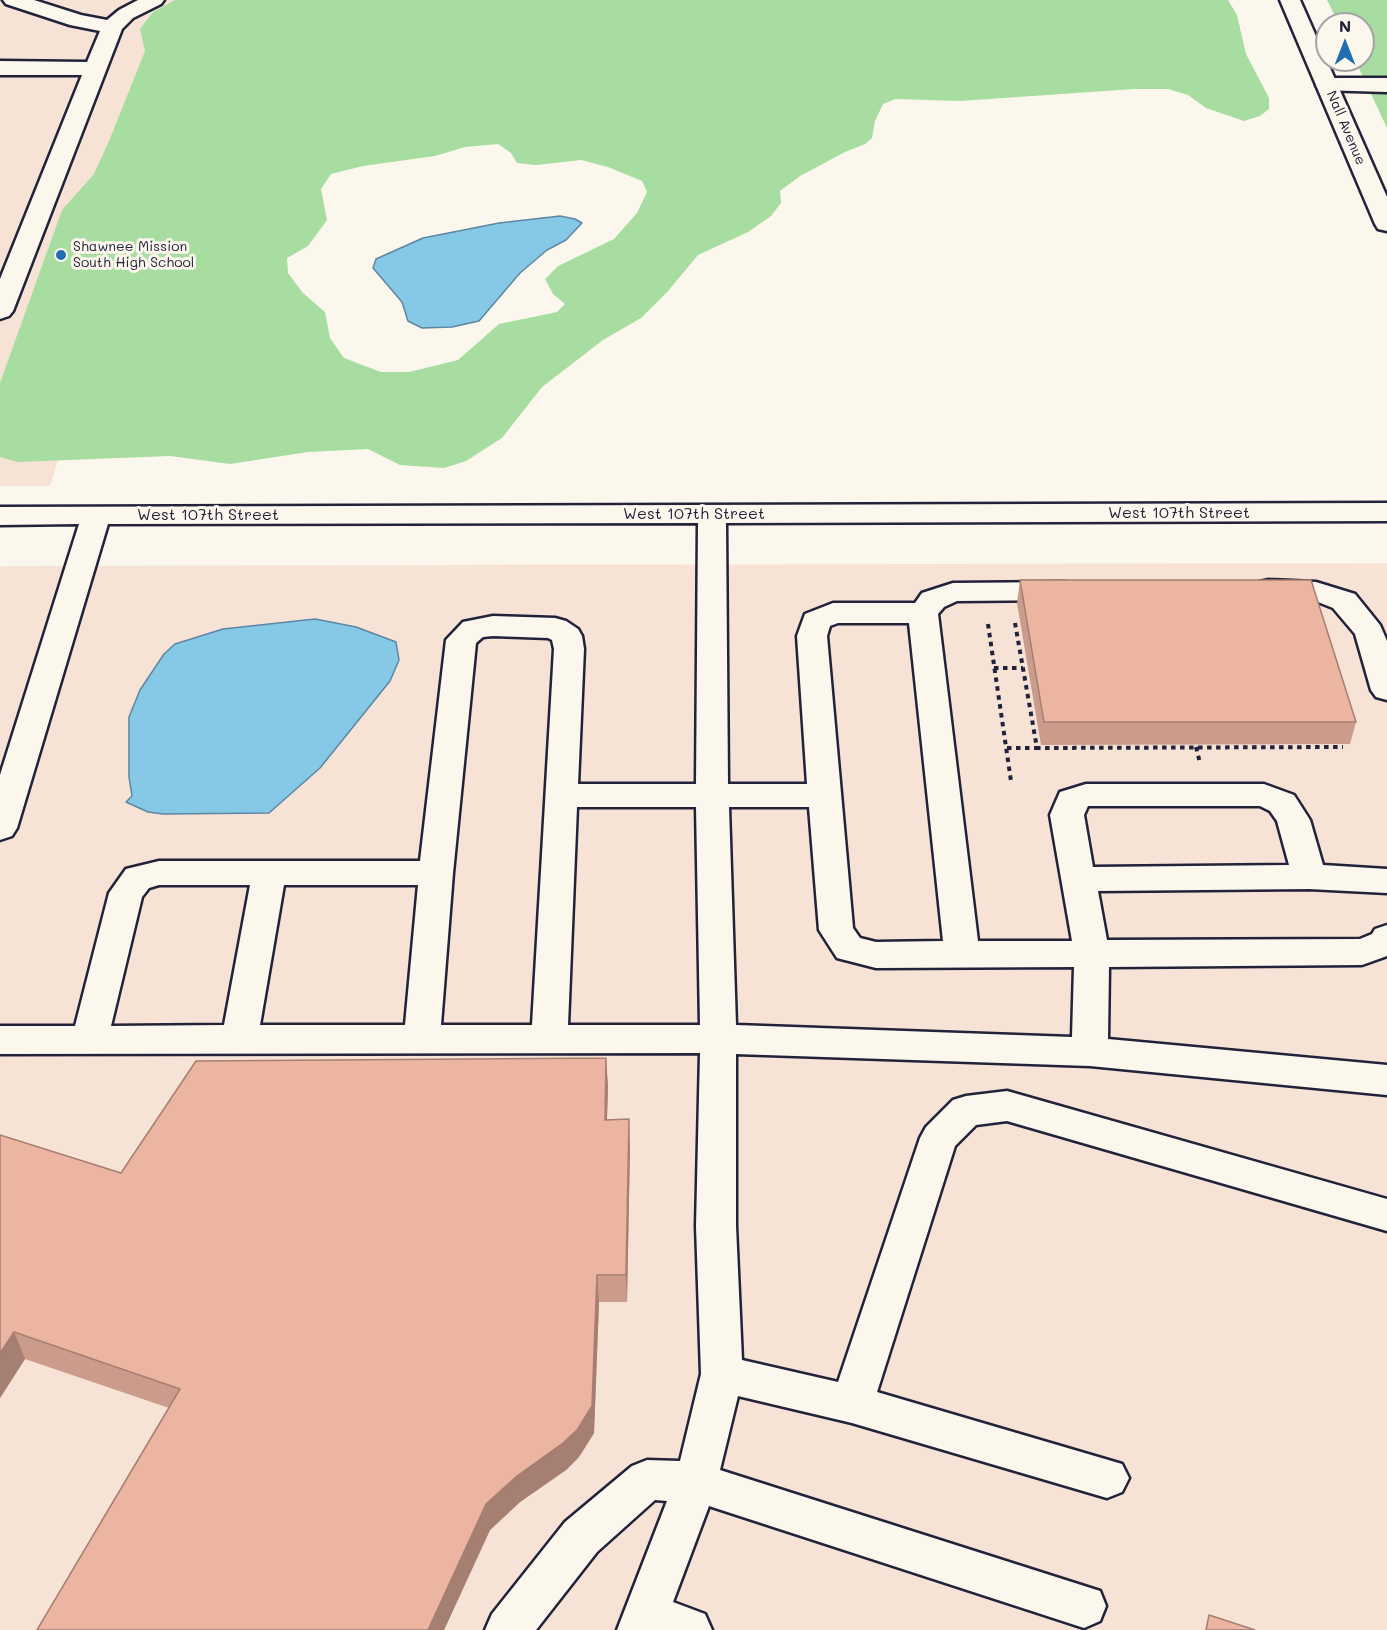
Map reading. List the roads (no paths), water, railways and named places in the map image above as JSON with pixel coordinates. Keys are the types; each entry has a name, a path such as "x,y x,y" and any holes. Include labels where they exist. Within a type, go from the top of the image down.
{"street":[{"path":"13,0 77,21 112,27"},
{"path":"0,311 112,27 126,14 154,0"},
{"name":"Nall Avenue","path":"1290,0 1387,224"},
{"path":"0,68 97,69"},
{"path":"1327,85 1387,85"},
{"name":"West 107th Street","path":"0,516 1387,512"},
{"path":"689,1630 643,1622 696,1482 722,1374 716,1226 718,1039 712,796 712,514"},
{"path":"0,828 96,516"},
{"path":"1239,589 1316,591 1344,601 1369,632 1387,690"},
{"path":"962,955 923,613 933,600 953,592 1096,591"},
{"path":"923,613 833,613 816,621 812,636 836,930 849,949 876,955 1362,952 1385,943 1387,938"},
{"path":"422,1039 436,873 460,640 474,629 493,626 555,628 567,636 569,649 549,1039"},
{"path":"562,796 824,795"},
{"path":"1090,1052 1092,953 1067,815 1072,800 1086,795 1264,795 1282,803 1293,820 1309,877"},
{"path":"89,1040 126,893 138,878 159,873 436,873"},
{"path":"240,1039 269,873"},
{"path":"1078,879 1309,877 1387,881"},
{"path":"0,1040 718,1039 1090,1052 1387,1080"},
{"path":"852,1404 939,1138 966,1111 1007,1106 1387,1215"},
{"path":"722,1374 852,1404 1107,1478"},
{"path":"508,1630 581,1537 646,1480 696,1482 1084,1606"}],"water":[{"path":"560,216 582,223 566,240 547,250 520,273 479,321 452,327 422,328 408,321 402,302 373,268 376,259 423,238 499,223"},
{"path":"315,619 356,627 396,642 399,660 390,681 320,768 269,813 163,814 148,812 126,802 132,796 129,777 129,717 140,690 164,654 175,644 223,629"}],"place":[{"name":"Shawnee Mission South High School","path":"61,255"}]}
